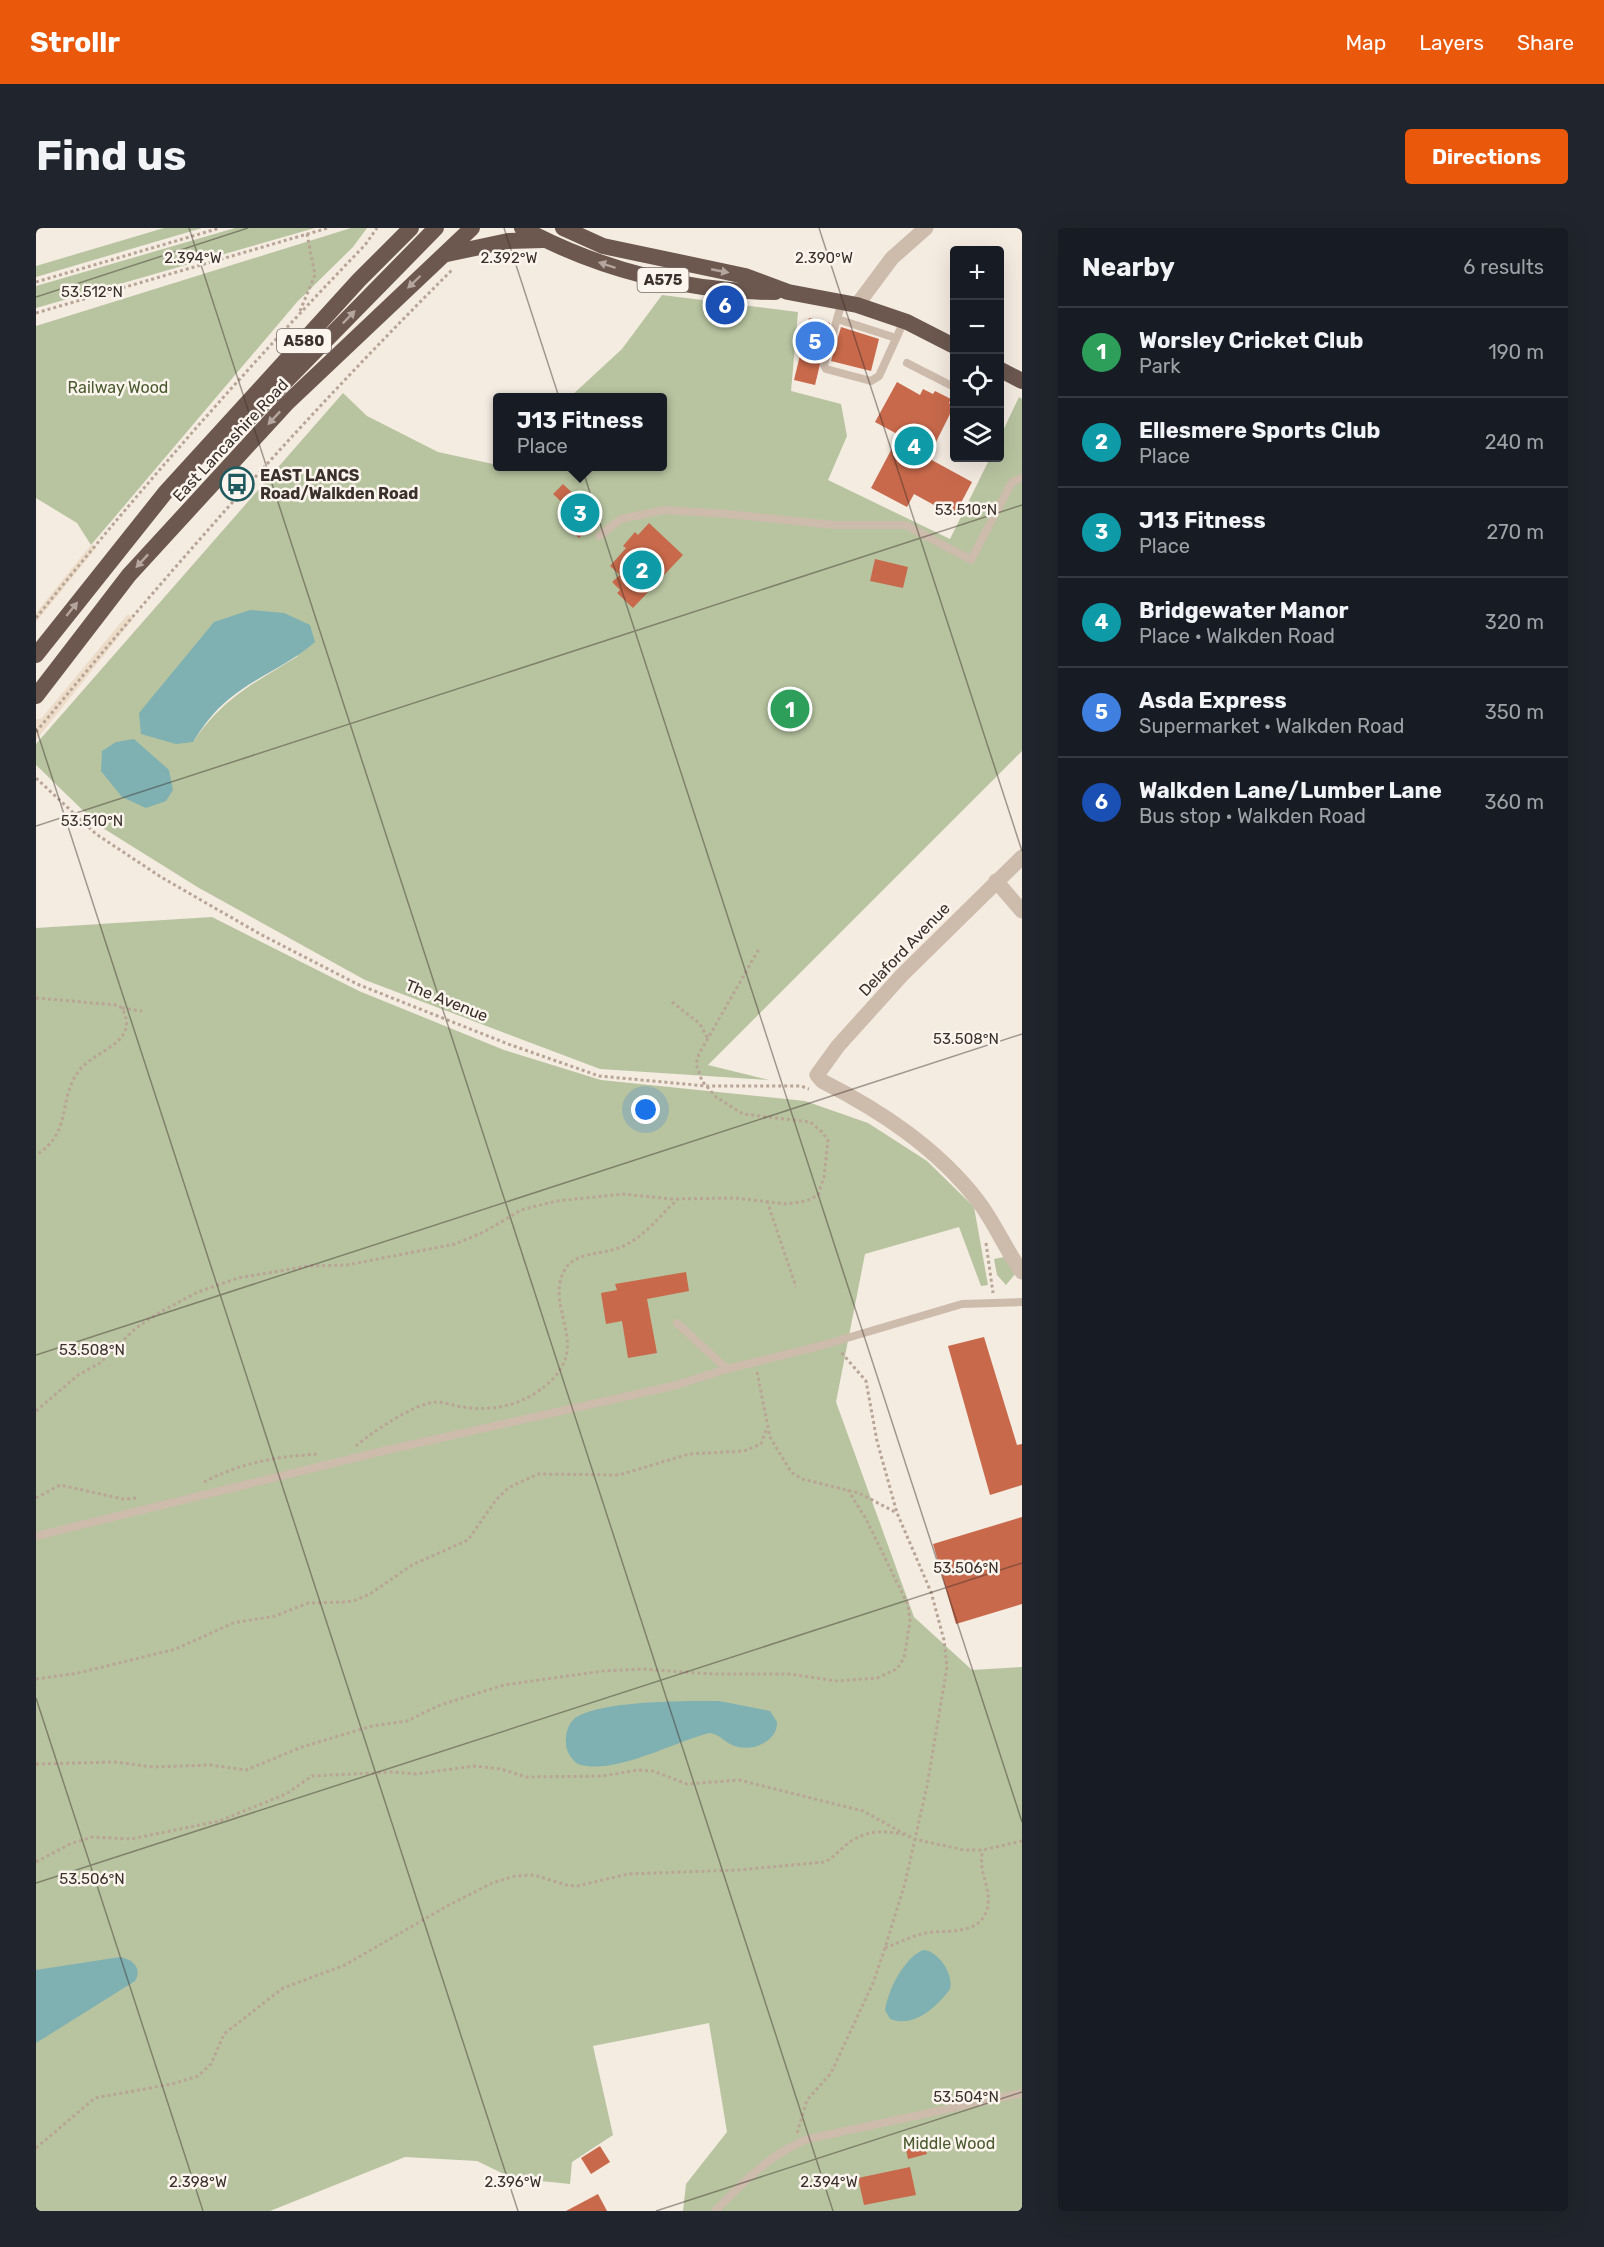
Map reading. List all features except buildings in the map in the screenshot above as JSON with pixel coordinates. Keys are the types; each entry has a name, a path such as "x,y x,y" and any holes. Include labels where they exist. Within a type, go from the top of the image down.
{"highway":[{"name":"East Lancashire Road","path":"36,655 165,493 359,280 411,228"},
{"path":"199,456 235,434 436,228"},
{"name":"East Lancashire Road","path":"36,696 129,575 263,430 472,228"},
{"name":"A575","path":"522,228 580,256 648,278 730,292 788,292"},
{"name":"A575","path":"563,228 603,246 745,276 788,292 849,303 904,321 950,344"},
{"path":"441,256 508,241 544,240"},
{"path":"1004,372 1022,381"}],"street":[{"path":"849,303 892,258 926,228"},
{"name":"Delaford Avenue","path":"1022,857 902,975 818,1071 822,1081 892,1120 938,1156 978,1200 1022,1272"},
{"path":"996,881 1022,911"}],"lane":[{"path":"849,303 837,320 824,365 826,369 871,381 879,376 904,321"},
{"path":"837,320 896,338"},
{"path":"907,363 950,385"},
{"path":"599,536 621,519 664,510 833,525 906,525 971,560 1012,482 1022,478"},
{"path":"36,1536 387,1450 673,1386 727,1369 833,1342 951,1306 992,1301 1022,1302"},
{"path":"677,1323 727,1369"},
{"path":"715,2211 760,2166 792,2145 808,2139 1022,2093"}],"path":[{"path":"36,282 220,228"},
{"path":"36,313 328,228"},
{"path":"36,618 140,492 300,312 365,245 377,228"},
{"path":"300,312 315,275 307,234"},
{"path":"36,732 109,643 324,403 460,263"},
{"name":"The Avenue","path":"36,778 96,834 161,877 260,934 357,984 508,1044 600,1076 706,1086 801,1086 812,1090"},
{"path":"36,1410 78,1375 110,1355 136,1328 160,1312 213,1286 257,1274 308,1266 347,1265 455,1244 484,1232 521,1210 556,1202 623,1194 677,1199 766,1200 798,1203 818,1195 824,1177 828,1140 810,1122 743,1114 716,1097 706,1086 696,1064 760,947"},
{"path":"36,998 142,1011"},
{"path":"672,1002 700,1024 708,1039"},
{"path":"36,1155 53,1142 61,1130 68,1089 80,1069 112,1047 124,1035 127,1023 122,1008"},
{"path":"352,1449 382,1426 425,1405 435,1402 474,1408 498,1407 513,1404 541,1388 558,1373 567,1352 568,1334 560,1300 561,1281 568,1265 577,1259 621,1248 633,1241 677,1199"},
{"path":"766,1200 796,1287"},
{"path":"984,1235 991,1263 992,1301"},
{"path":"792,2145 807,2100 831,2073 873,1983 885,1948 927,1785 946,1667 944,1640 931,1592 897,1513 877,1441 866,1381 833,1342"},
{"path":"755,1363 767,1428 784,1465 802,1479 859,1493 897,1513"},
{"path":"36,1679 78,1673 176,1650 233,1623 275,1616 308,1603 356,1600 370,1594 412,1565 468,1540 496,1500 508,1488 525,1479 549,1473 619,1475 689,1454 751,1450 761,1444 767,1428"},
{"path":"195,1486 238,1466 292,1455 326,1454"},
{"path":"36,1498 60,1485 123,1499 145,1497"},
{"path":"36,1764 115,1762 153,1767 210,1765 246,1770 302,1747 372,1726 407,1721 452,1700 504,1685 561,1675 642,1669 712,1674 790,1674 836,1681 877,1678 890,1674 904,1658 910,1621 908,1605 866,1519 848,1490"},
{"path":"36,1862 70,1844 92,1837 131,1839 219,1821 286,1794 312,1776 392,1772 416,1774 474,1766 501,1769 526,1777 603,1776 638,1770 653,1771 687,1784 731,1779 747,1781 863,1811 914,1839"},
{"path":"36,2148 95,2098 172,2084 198,2076 211,2064 224,2034 283,1988 345,1965 447,1906 492,1883 515,1876 534,1875 566,1886 577,1886 628,1874 738,1870 816,1863 831,1859 849,1842 869,1833 893,1832 964,1850 983,1850 1022,1841"},
{"path":"885,1948 926,1933 960,1932 982,1918 988,1903 981,1865 983,1850"}],"green space":[{"path":"164,228 202,228 36,277 36,266"},
{"path":"235,228 315,228 36,308 36,286"},
{"name":"Railway Wood","path":"351,228 367,228 353,247 297,302 91,545 77,523 36,498 36,326"},
{"path":"662,295 798,312 791,391 841,404 847,436 828,480 950,539 988,462 1004,462 1004,429 1019,397 1022,399 1022,751 708,1065 769,1080 600,1069 365,980 199,888 98,825 36,765 36,744 343,393 367,416 438,452 493,464 493,471 667,471 667,393 574,393 622,349","holes":["250,610 298,656 240,693 216,714 193,742"]},
{"name":"Middle Wood","path":"212,917 359,991 504,1050 601,1080 805,1101 868,1123 927,1161 974,1207 988,1285 981,1286 959,1227 865,1254 836,1402 914,1617 972,1670 1022,1667 1022,2211 683,2211 686,2184 727,2132 709,2023 593,2046 613,2135 572,2162 570,2184 512,2178 477,2161 405,2157 270,2211 36,2211 36,928"},
{"path":"1004,1257 1016,1273 1006,1285 997,1275 994,1259"}],"shaded area":[{"path":"91,545 96,548 36,622 36,613"},
{"path":"128,614 133,619 36,740 36,719 41,719"}],"water":[{"path":"250,610 284,613 310,625 315,642 229,699 209,719 193,742 176,744 141,734 139,713 214,622"},
{"path":"134,739 169,770 173,790 166,801 146,808 122,797 101,771 102,751 116,742"},
{"path":"719,1701 770,1711 777,1722 774,1734 758,1746 745,1748 734,1746 717,1735 709,1733 626,1762 592,1766 578,1764 570,1755 566,1745 569,1725 584,1713 643,1703"},
{"path":"923,1950 934,1954 944,1964 950,1977 950,1989 932,2009 916,2018 908,2021 890,2019 885,2010 893,1984 909,1960"},
{"path":"120,1957 129,1960 137,1968 135,1981 36,2043 36,1970"}],"place":[{"name":"Walkden Lane/Lumber Lane","path":"725,305"},
{"name":"Asda Express","path":"815,341"},
{"name":"Bridgewater Manor","path":"914,446"},
{"name":"EAST LANCS Road/Walkden Road","path":"237,484"},
{"name":"J13 Fitness","path":"580,513"},
{"name":"Ellesmere Sports Club","path":"642,570"},
{"name":"Worsley Cricket Club","path":"790,709"}]}
